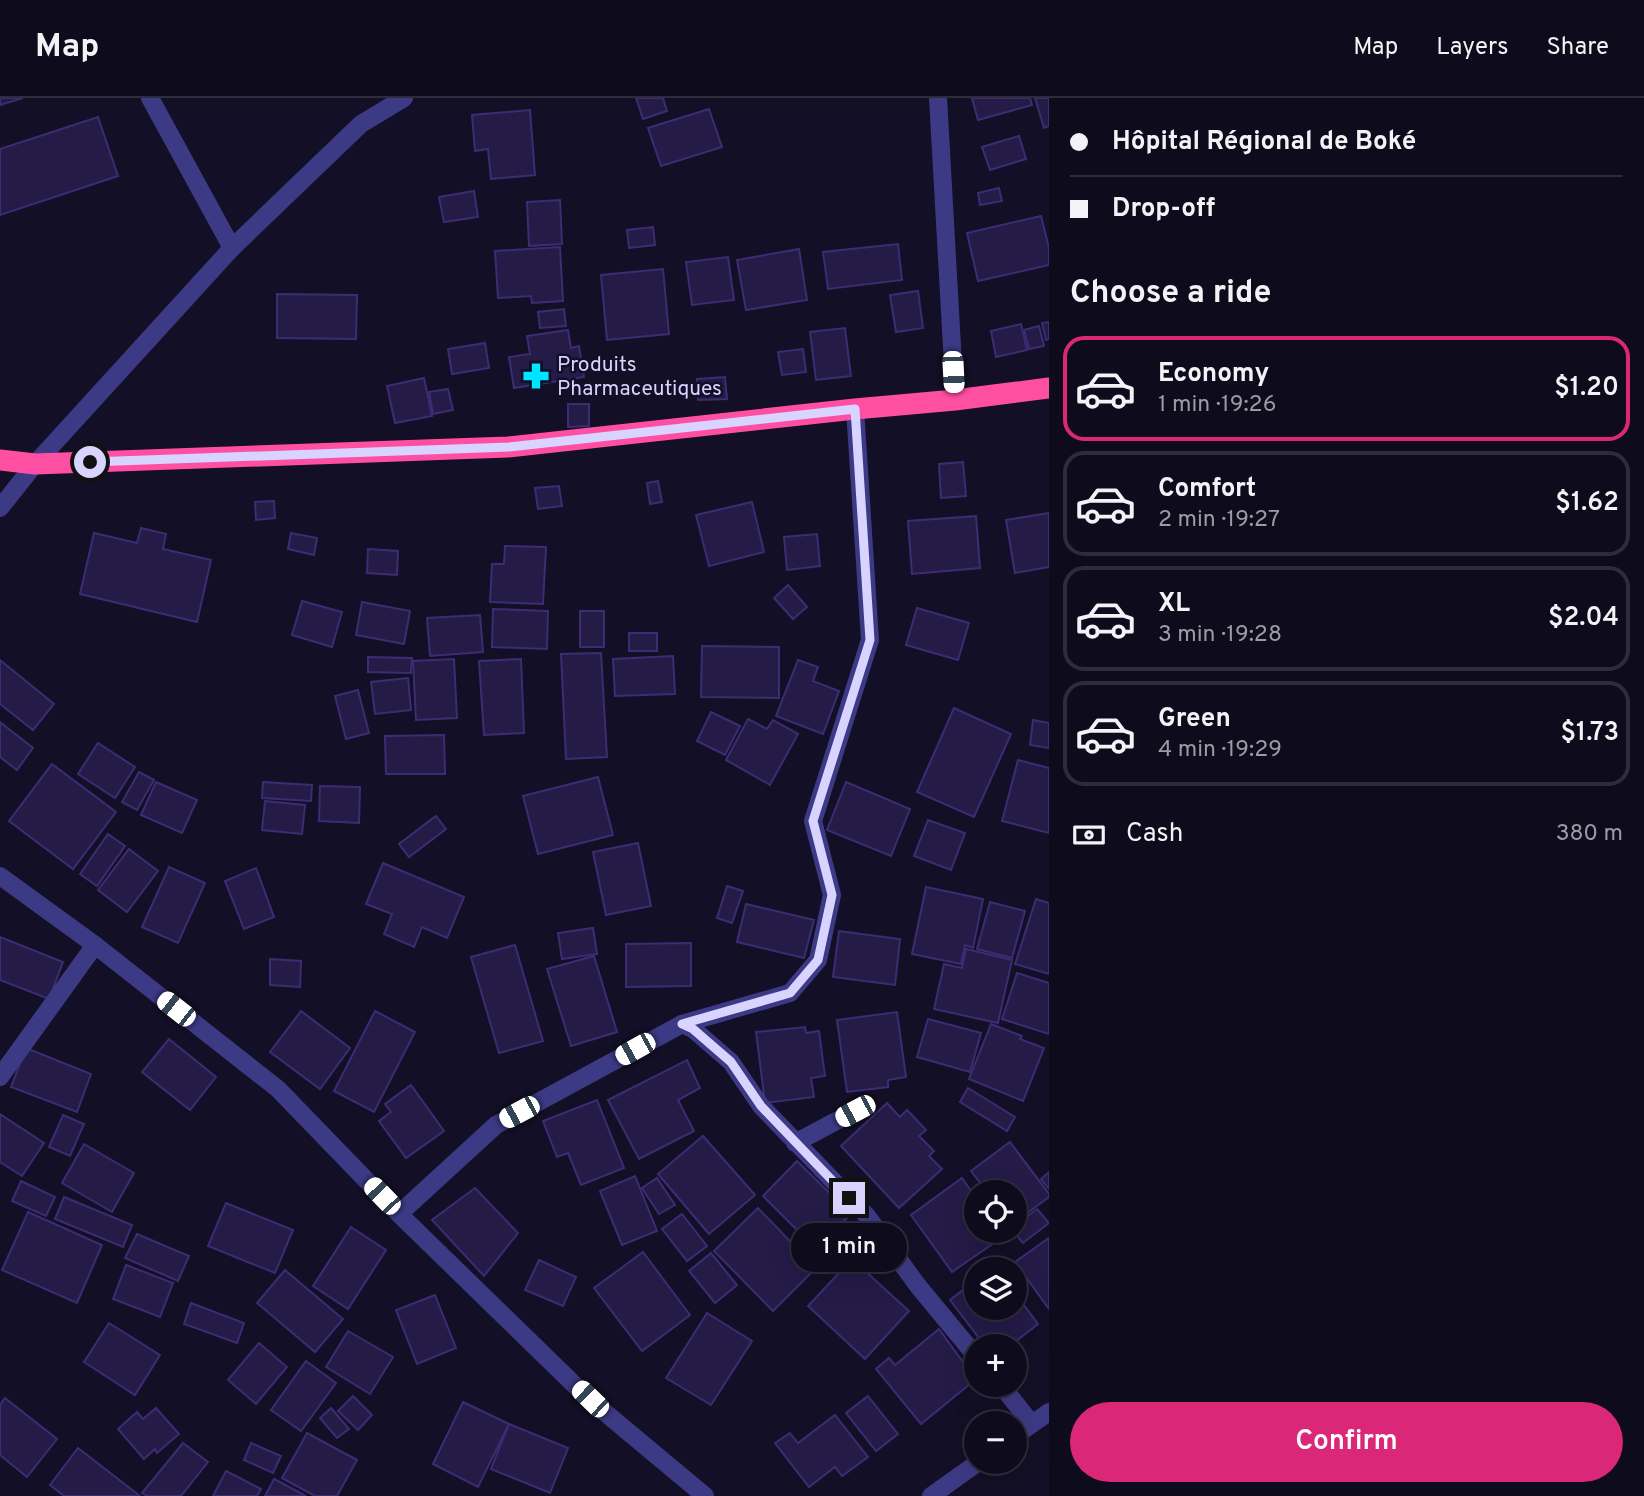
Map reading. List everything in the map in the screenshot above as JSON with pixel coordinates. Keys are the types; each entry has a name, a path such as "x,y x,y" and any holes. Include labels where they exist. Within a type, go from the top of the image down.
{"highway":[{"path":"0,460 35,464 509,447 955,400 1049,387"}],"street":[{"path":"0,508 35,464 232,248 361,124 404,98"},
{"path":"937,98 955,400"},
{"path":"151,99 232,248"},
{"path":"399,1214 496,1125 682,1024 790,993 818,960 832,895 813,821 870,640 855,409"},
{"path":"0,876 95,945 278,1089 399,1214 590,1399 705,1496"},
{"path":"0,1077 95,945"},
{"path":"682,1024 693,1029 731,1062 761,1106 867,1216 918,1286 964,1342"},
{"path":"795,1143 855,1111"},
{"path":"1010,1397 1032,1424"},
{"path":"1027,1428 1049,1412"},
{"path":"931,1496 964,1472"}],"building":[{"path":"0,98 23,98 0,105"},
{"path":"636,98 663,98 667,111 643,119"},
{"path":"972,98 1030,98 1032,105 978,120"},
{"path":"1035,98 1049,98 1049,126 1044,128"},
{"path":"709,109 722,147 661,166 648,128"},
{"path":"530,110 535,175 491,179 488,149 475,151 472,115"},
{"path":"98,117 118,176 0,215 0,149"},
{"path":"1019,136 1026,159 990,170 982,147"},
{"path":"999,188 1002,201 980,205 978,193"},
{"path":"474,191 478,217 444,222 439,197"},
{"path":"560,200 562,244 529,246 527,202"},
{"path":"1041,216 1049,248 1049,265 978,281 967,233"},
{"path":"653,227 655,245 629,248 627,230"},
{"path":"898,244 902,280 828,289 823,252"},
{"path":"560,247 563,301 532,303 531,296 498,298 495,251"},
{"path":"799,249 807,300 746,310 737,260"},
{"path":"728,257 734,300 692,305 686,262"},
{"path":"663,269 669,334 607,340 601,275"},
{"path":"918,291 923,328 896,332 890,295"},
{"path":"277,294 357,295 356,339 277,338"},
{"path":"564,309 566,326 540,328 538,312"},
{"path":"1049,322 1049,339 1046,340 1042,323"},
{"path":"1021,324 1027,350 996,357 991,331"},
{"path":"1039,326 1044,346 1029,349 1024,330"},
{"path":"845,328 851,376 816,380 810,332"},
{"path":"568,330 571,348 579,346 584,377 514,388 509,357 530,354 527,336"},
{"path":"485,343 489,368 452,374 448,349"},
{"path":"803,349 806,372 782,375 778,352"},
{"path":"725,377 727,399 698,400 697,379"},
{"path":"424,378 432,416 395,423 387,386"},
{"path":"448,389 453,410 433,414 429,392"},
{"path":"568,404 589,404 589,426 568,427"},
{"path":"963,462 966,496 941,498 939,464"},
{"path":"658,481 662,502 650,504 647,483"},
{"path":"559,486 562,506 538,509 535,488"},
{"path":"274,501 275,518 256,520 255,502"},
{"path":"752,502 764,552 709,566 696,515"},
{"path":"1049,513 1049,567 1015,573 1006,520"},
{"path":"976,516 980,568 912,574 908,521"},
{"path":"141,528 166,534 163,549 211,560 197,622 80,594 94,533 137,543"},
{"path":"291,533 317,538 314,555 288,549"},
{"path":"817,534 820,566 787,570 784,537"},
{"path":"505,546 546,547 543,604 490,602 492,564 504,564"},
{"path":"368,549 398,551 397,575 367,573"},
{"path":"788,585 807,607 793,619 774,598"},
{"path":"302,601 342,612 332,647 292,635"},
{"path":"362,602 410,611 404,644 356,635"},
{"path":"917,608 969,623 958,660 906,645"},
{"path":"493,609 548,611 547,649 492,647"},
{"path":"580,611 604,611 604,647 580,647"},
{"path":"480,615 483,652 430,656 427,618"},
{"path":"629,633 657,633 657,651 629,651"},
{"path":"702,646 779,647 779,698 701,697"},
{"path":"601,653 607,757 566,759 561,654"},
{"path":"673,656 675,694 615,696 613,659"},
{"path":"368,657 412,658 411,673 368,672"},
{"path":"454,659 457,718 416,720 413,661"},
{"path":"521,659 524,733 484,735 479,661"},
{"path":"0,660 54,704 33,730 0,704"},
{"path":"798,660 818,667 813,681 839,691 823,734 776,716"},
{"path":"408,678 411,710 375,714 371,682"},
{"path":"358,690 369,733 346,739 335,696"},
{"path":"954,708 1011,734 974,817 917,792"},
{"path":"711,712 740,726 725,755 697,741"},
{"path":"748,719 767,729 773,720 798,734 770,785 726,760"},
{"path":"1033,720 1049,723 1049,748 1030,745"},
{"path":"0,722 33,748 17,770 0,757"},
{"path":"444,735 445,774 386,774 385,736"},
{"path":"98,743 135,767 115,798 78,774"},
{"path":"1018,760 1049,768 1049,833 1002,821"},
{"path":"52,764 116,812 73,869 9,821"},
{"path":"139,772 154,780 137,810 122,802"},
{"path":"598,777 613,835 538,854 523,796"},
{"path":"156,782 197,800 182,833 141,815"},
{"path":"263,782 312,785 311,801 262,798"},
{"path":"846,782 910,809 891,856 827,830"},
{"path":"320,786 360,787 359,823 319,821"},
{"path":"265,801 305,805 302,834 262,830"},
{"path":"436,816 446,829 409,857 399,844"},
{"path":"928,820 965,833 951,870 914,856"},
{"path":"108,834 125,846 97,886 80,874"},
{"path":"638,843 651,906 606,915 593,852"},
{"path":"129,849 158,871 127,912 98,890"},
{"path":"383,863 464,897 447,938 422,927 414,947 384,934 392,914 366,904"},
{"path":"169,867 205,883 178,943 142,927"},
{"path":"256,868 274,917 244,929 225,881"},
{"path":"727,886 743,891 732,923 717,918"},
{"path":"926,887 983,899 973,948 965,945 961,964 912,954"},
{"path":"1036,899 1049,903 1049,974 1015,964"},
{"path":"990,902 1025,911 1012,958 977,949"},
{"path":"746,904 814,920 804,958 737,942"},
{"path":"593,928 597,954 562,959 558,933"},
{"path":"839,931 900,939 895,985 833,977"},
{"path":"0,937 63,962 49,999 0,980"},
{"path":"691,943 691,986 626,987 626,944"},
{"path":"515,945 543,1041 499,1053 471,957"},
{"path":"966,949 1012,960 998,1023 934,1009 944,964 962,968"},
{"path":"594,956 617,1032 571,1046 547,969"},
{"path":"270,959 301,961 300,987 270,985"},
{"path":"1017,973 1049,983 1049,1034 1002,1019"},
{"path":"301,1011 350,1048 320,1089 270,1052"},
{"path":"375,1011 415,1032 374,1112 334,1091"},
{"path":"897,1012 906,1077 888,1080 888,1087 847,1092 837,1020"},
{"path":"928,1019 981,1033 970,1072 917,1057"},
{"path":"991,1024 1044,1048 1023,1101 969,1079"},
{"path":"805,1027 806,1033 819,1031 825,1076 811,1078 814,1097 765,1103 756,1032"},
{"path":"169,1039 216,1077 190,1110 142,1072"},
{"path":"26,1048 91,1074 77,1112 11,1087"},
{"path":"687,1060 700,1088 678,1100 694,1131 639,1159 608,1100"},
{"path":"411,1085 444,1131 406,1158 379,1121 391,1112 385,1104"},
{"path":"968,1088 1015,1117 1007,1131 960,1102"},
{"path":"597,1100 624,1168 581,1185 568,1153 557,1157 543,1121"},
{"path":"887,1103 900,1117 907,1110 926,1130 919,1136 934,1151 929,1156 942,1169 899,1208 841,1146"},
{"path":"0,1114 44,1143 22,1176 0,1162"},
{"path":"63,1115 84,1124 70,1156 49,1147"},
{"path":"703,1136 755,1195 709,1234 658,1174"},
{"path":"1010,1142 1049,1197 1027,1213 1027,1180 978,1180 971,1171"},
{"path":"84,1144 134,1173 112,1212 62,1183"},
{"path":"797,1161 851,1214 816,1249 763,1196"},
{"path":"1049,1172 1049,1189 1041,1179"},
{"path":"635,1176 657,1231 622,1245 600,1191"},
{"path":"657,1178 675,1205 659,1214 642,1188"},
{"path":"962,1178 964,1243 994,1243 974,1257 964,1257 964,1264 952,1272 911,1215"},
{"path":"21,1181 55,1197 46,1216 12,1201"},
{"path":"475,1188 518,1233 484,1276 432,1220"},
{"path":"64,1197 132,1225 123,1247 55,1219"},
{"path":"226,1203 293,1230 275,1273 208,1246"},
{"path":"758,1208 816,1268 773,1311 714,1251"},
{"path":"1037,1209 1049,1223 1027,1240 1027,1217"},
{"path":"28,1212 102,1245 77,1303 2,1270"},
{"path":"682,1214 707,1246 687,1261 662,1229"},
{"path":"351,1227 386,1250 348,1309 313,1286"},
{"path":"137,1234 189,1256 178,1281 125,1258"},
{"path":"1049,1238 1049,1309 1027,1279 1027,1257 1022,1257"},
{"path":"643,1252 690,1315 642,1351 594,1288"},
{"path":"711,1253 737,1285 715,1303 689,1271"},
{"path":"852,1259 909,1311 865,1359 808,1306"},
{"path":"539,1260 576,1277 563,1306 525,1290"},
{"path":"126,1265 173,1283 160,1317 113,1299"},
{"path":"285,1270 343,1319 315,1352 257,1303"},
{"path":"964,1289 964,1318 950,1300"},
{"path":"435,1295 456,1348 417,1364 396,1310"},
{"path":"191,1303 244,1323 237,1343 184,1324"},
{"path":"1027,1309 1038,1324 1025,1334 976,1334 965,1320 1027,1320"},
{"path":"707,1313 752,1341 711,1405 666,1378"},
{"path":"109,1323 160,1355 135,1395 84,1362"},
{"path":"939,1329 964,1362 964,1389 921,1424 876,1369 889,1358 895,1365"},
{"path":"348,1331 393,1357 370,1394 326,1367"},
{"path":"259,1343 287,1367 256,1404 228,1380"},
{"path":"306,1361 336,1383 301,1431 271,1410"},
{"path":"353,1396 372,1415 358,1430 338,1411"},
{"path":"868,1396 898,1434 876,1451 846,1413"},
{"path":"5,1398 57,1439 27,1477 0,1455 0,1405"},
{"path":"463,1402 509,1424 478,1487 433,1464"},
{"path":"156,1408 179,1434 157,1453 155,1449 144,1459 118,1429 137,1412 143,1419"},
{"path":"331,1408 349,1429 337,1438 320,1418"},
{"path":"835,1415 868,1457 842,1476 835,1467 809,1487 775,1443 790,1433 798,1443"},
{"path":"509,1424 568,1448 550,1493 491,1469"},
{"path":"307,1433 357,1460 337,1496 315,1496 282,1478"},
{"path":"183,1443 208,1462 181,1496 147,1496 142,1493"},
{"path":"251,1443 281,1456 273,1473 244,1460"},
{"path":"78,1448 140,1496 64,1496 50,1485"},
{"path":"226,1471 261,1489 257,1496 213,1496"},
{"path":"274,1479 306,1496 265,1496"}],"place":[{"name":"Produits Pharmaceutiques","path":"536,376"}],"route":[{"path":"90,462 509,447 855,409 870,640 813,821 832,895 818,960 790,993 682,1024 693,1029 731,1062 761,1106 849,1198"}]}
